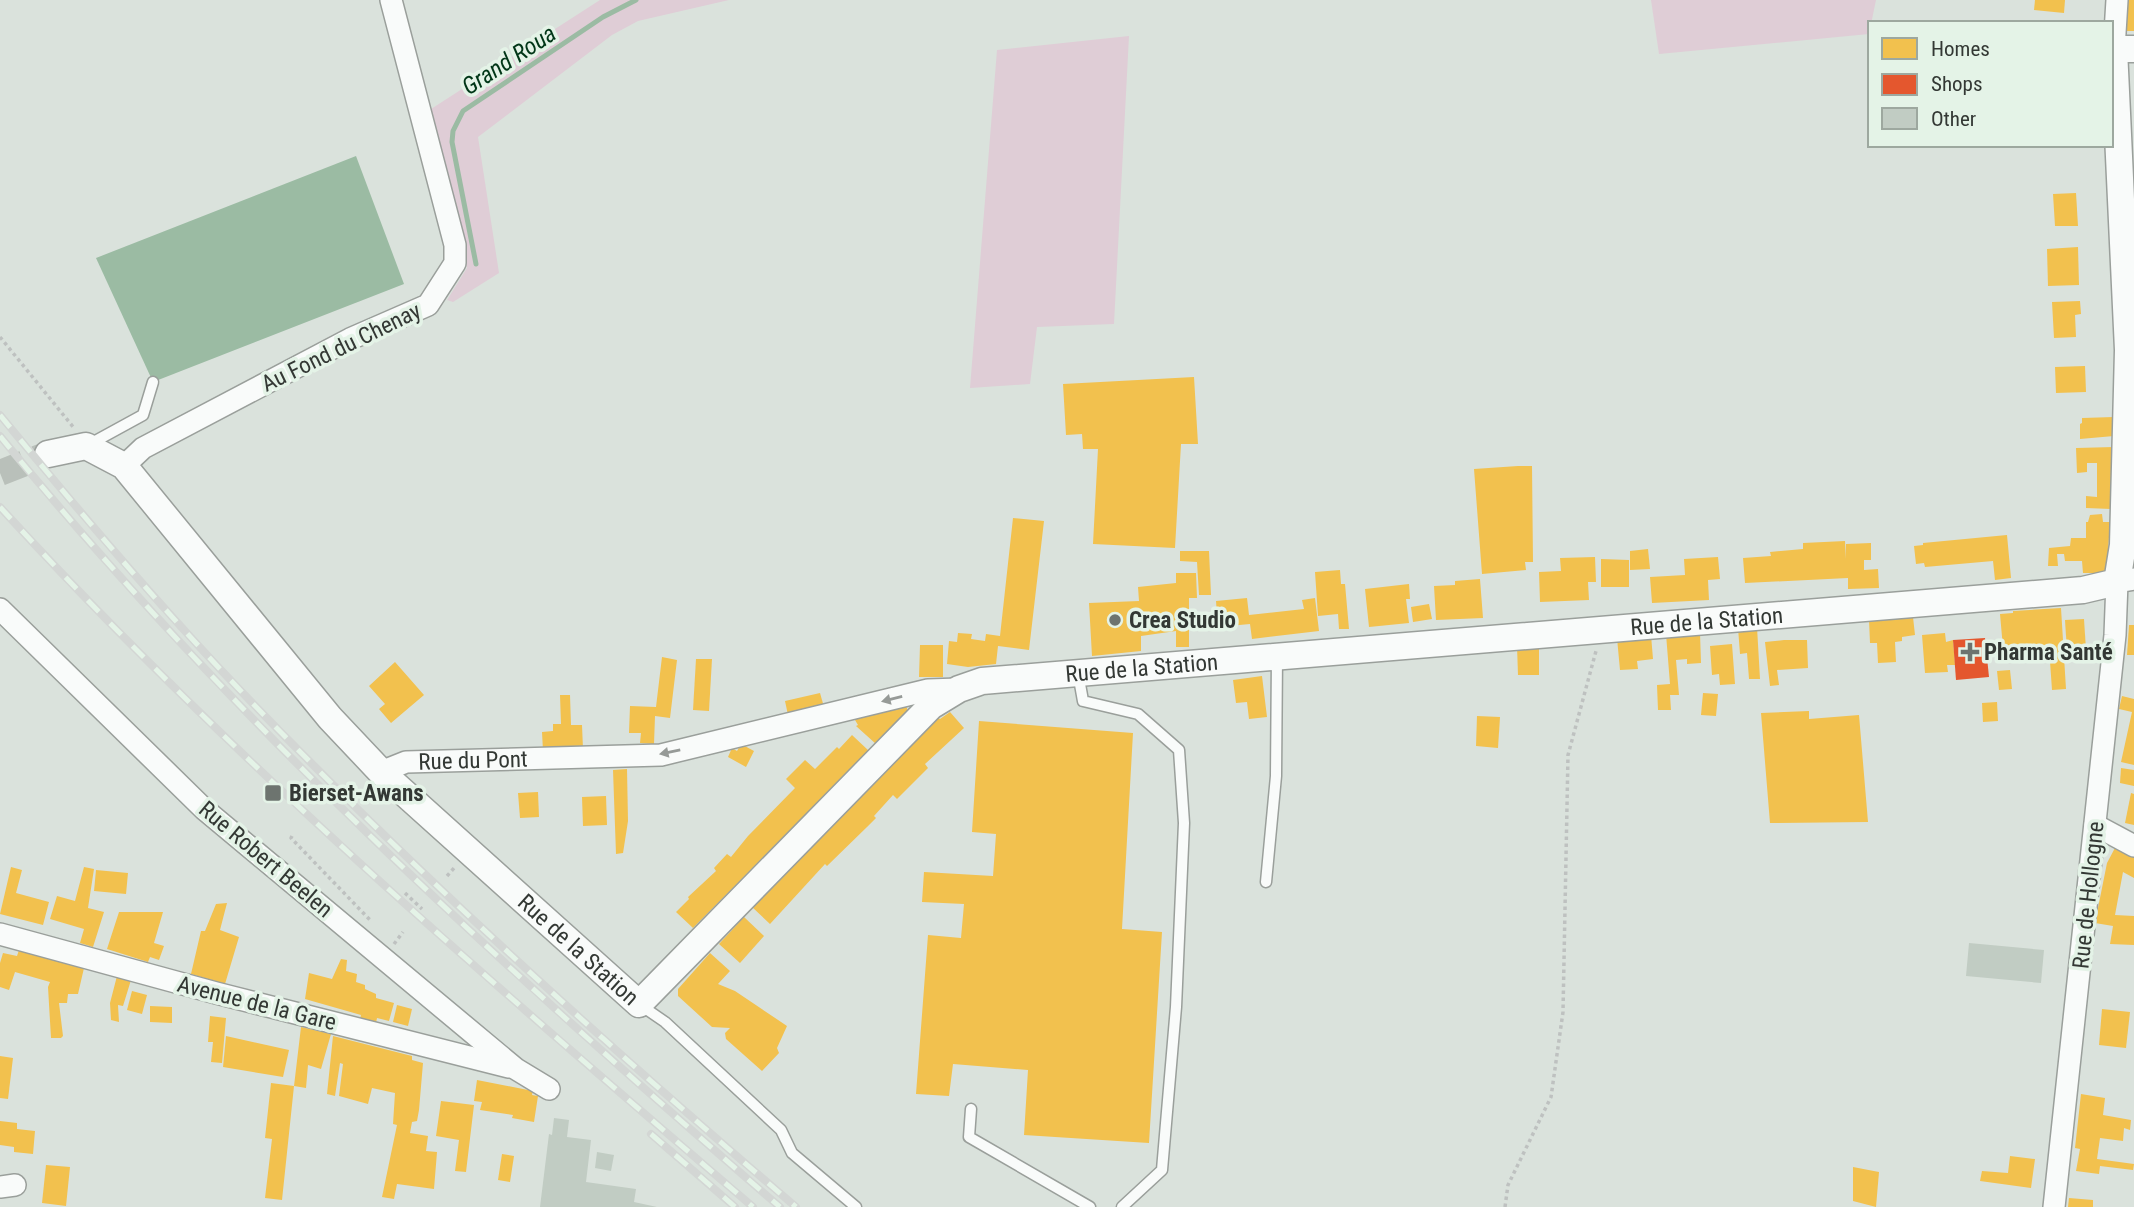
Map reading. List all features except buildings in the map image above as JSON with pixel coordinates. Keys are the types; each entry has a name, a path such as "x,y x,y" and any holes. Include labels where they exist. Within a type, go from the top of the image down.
{"street":[{"name":"Au Fond du Chenay","path":"124,466 143,448 338,345 428,306 454,264 455,245 391,0"},
{"path":"2117,0 2124,49 2128,350 2123,544 2125,581"},
{"path":"48,454 86,446 124,466 330,718 381,772"},
{"name":"Rue de la Station","path":"381,772 639,1004 931,706 959,689 982,681 2083,590 2125,581"},
{"name":"Rue de Hollogne","path":"2054,1207 2115,635 2125,581"},
{"name":"Rue Robert Beelen","path":"0,609 204,808 516,1069 549,1089"},
{"name":"Rue du Pont","path":"381,772 406,762 661,755 928,690 959,689"},
{"path":"2095,825 2134,846"},
{"name":"Avenue de la Gare","path":"0,934 216,993 516,1069"}],"lane":[{"path":"86,446 143,415 153,382"},
{"path":"1266,882 1276,776 1277,656"},
{"path":"1078,673 1083,701 1138,714 1179,750 1183,849 1176,1007 1161,1170 1122,1207"},
{"path":"639,1004 665,1022 781,1129 792,1153 856,1207"},
{"path":"971,1109 969,1137 1090,1207"}],"path":[{"path":"0,337 63,412 86,446"},
{"path":"1505,1207 1508,1185 1551,1097 1563,1012 1568,755 1603,629"},
{"path":"292,836 377,927"},
{"path":"447,876 455,866"},
{"path":"405,893 422,909"},
{"path":"398,938 403,932"}],"shaded area":[{"path":"600,0 729,0 638,21 612,35 478,137 499,273 453,302 447,300 467,268 428,111"},
{"path":"1651,0 1876,0 1872,21 1868,21 1868,34 1659,54"},
{"path":"1129,36 1114,324 1037,327 1030,384 970,388 997,50"},
{"path":"356,156 404,284 153,382 96,258"}],"waterway":[{"name":"Grand Roua","path":"476,264 452,142 453,131 463,111 603,17 636,0"}],"tunnel":[{"path":"0,473 48,454"}],"railway":[{"path":"0,415 146,588 304,756 510,954 796,1207"},
{"path":"0,436 88,541 180,643 275,742 472,933 780,1207"},
{"path":"0,507 88,601 271,781 461,954 753,1207"},
{"path":"651,1134 735,1207"}],"place":[{"name":"Crea Studio","path":"1115,620"},
{"name":"Pharma Santé","path":"1970,652"},
{"name":"Bierset-Awans","path":"273,793"}]}
